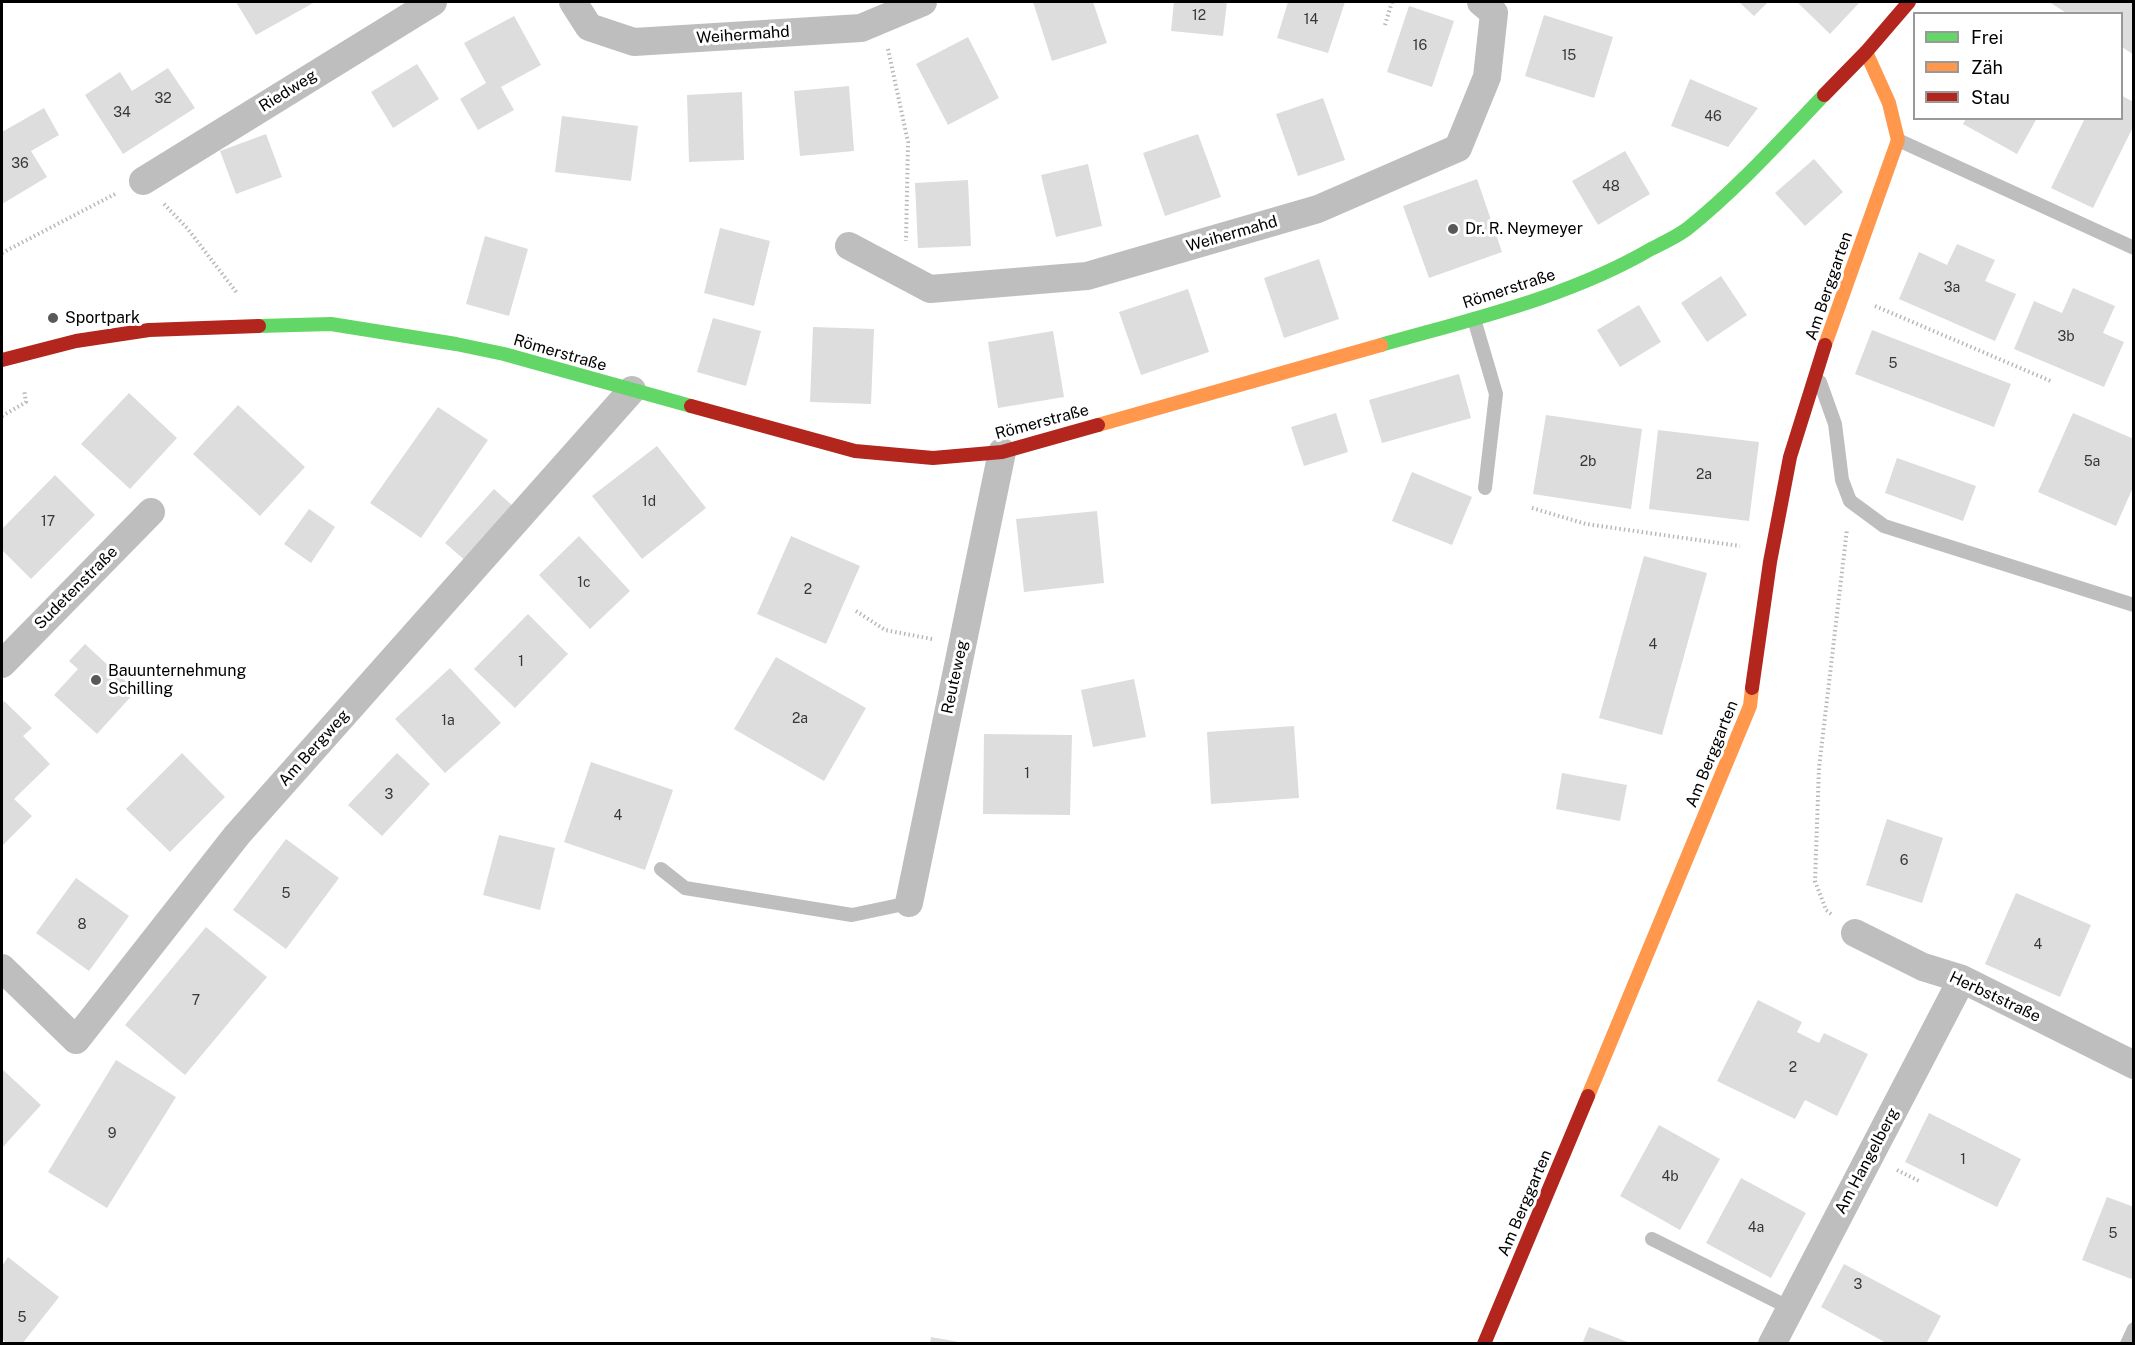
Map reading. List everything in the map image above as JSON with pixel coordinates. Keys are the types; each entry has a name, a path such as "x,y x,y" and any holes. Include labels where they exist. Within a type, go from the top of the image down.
{"main road":[{"name":"Römerstraße","path":"2,360 76,341 149,330 331,324 504,354 855,451 933,458 1002,452 1474,318 1621,267 1685,230 1738,184 1866,52 1909,2"},
{"path":"1866,52 1889,103 1898,140"},
{"name":"Am Berggarten","path":"1484,1344 1750,706 1772,550 1790,457 1816,371 1898,140"}],"street":[{"name":"Riedweg","path":"143,181 433,2"},
{"name":"Weihermahd","path":"573,2 589,27 634,42 861,28 923,2"},
{"name":"Weihermahd","path":"849,246 930,289 1087,276 1318,209 1458,148 1488,76 1494,14 1481,2"},
{"name":"Am Bergweg","path":"2,968 76,1040 237,835 632,390"},
{"name":"Reuteweg","path":"909,903 1002,452"},
{"name":"Sudetenstraße","path":"2,664 152,512"},
{"name":"Herbststraße","path":"1855,933 1923,967 1962,979 2133,1065"},
{"name":"Am Hangelberg","path":"1772,1344 1962,979"}],"lane":[{"path":"1898,140 2133,248"},
{"path":"1474,318 1496,394 1485,488"},
{"path":"1816,371 1835,424 1842,480 1850,501 1884,526 2133,605"},
{"path":"661,869 685,888 852,915 909,903"},
{"path":"1652,1239 1790,1308"},
{"path":"2127,1344 2133,1329"}],"path":[{"path":"1385,25 1392,2"},
{"path":"882,19 908,142 906,276"},
{"path":"2,253 143,181 187,228 245,304 243,327"},
{"path":"1844,293 2053,382"},
{"path":"1850,501 1819,768 1815,881 1826,910 1855,933"},
{"path":"1532,508 1587,524 1772,550"},
{"path":"856,610 885,630 962,644"}],"building":[{"path":"236,2 315,2 256,35"},
{"path":"1033,2 1093,2 1107,43 1052,61"},
{"path":"1174,2 1227,2 1223,36 1171,31"},
{"path":"1288,2 1345,2 1328,53 1277,38"},
{"path":"1739,2 1768,2 1754,16"},
{"path":"1797,2 1860,2 1830,34"},
{"path":"2049,2 2134,2 2134,55 2123,48 2123,12 2065,12"},
{"path":"1409,6 1454,21 1432,87 1387,72"},
{"path":"1544,15 1613,37 1594,98 1525,76"},
{"path":"514,16 541,65 501,87 514,110 478,130 460,99 486,83 464,43"},
{"path":"968,37 999,98 948,125 916,64"},
{"path":"417,64 439,99 393,128 371,92"},
{"path":"168,68 195,108 123,154 85,95 120,72 132,91"},
{"path":"1690,79 1758,108 1728,147 1671,126"},
{"path":"849,86 854,151 800,156 794,91"},
{"path":"742,92 744,160 689,162 687,95"},
{"path":"2123,96 2134,102 2134,125 2093,208 2051,188 2084,120 2123,120"},
{"path":"1323,98 1345,160 1298,176 1276,114"},
{"path":"44,108 59,135 31,151 47,177 2,204 2,132"},
{"path":"562,116 638,126 631,181 555,172"},
{"path":"1965,120 2036,120 2017,154 1963,124"},
{"path":"266,134 282,177 236,194 220,151"},
{"path":"1198,134 1221,197 1165,216 1143,153"},
{"path":"1625,151 1650,194 1598,225 1572,181"},
{"path":"1814,159 1843,192 1805,226 1775,193"},
{"path":"1088,164 1102,226 1056,237 1041,175"},
{"name":"Dr. R. Neymeyer","path":"1477,179 1502,252 1429,278 1403,206"},
{"path":"968,180 971,246 918,248 915,183"},
{"path":"720,228 770,241 754,306 704,293"},
{"path":"485,236 528,249 509,316 466,304"},
{"path":"1957,244 1995,260 1985,281 2016,294 1995,341 1899,299 1919,252 1947,265"},
{"path":"1319,259 1339,319 1284,338 1264,278"},
{"path":"1721,276 1747,315 1707,342 1681,303"},
{"path":"2073,288 2115,306 2103,333 2124,342 2104,387 2014,349 2034,301 2062,313"},
{"path":"1188,289 1209,352 1141,375 1119,312"},
{"path":"1639,305 1661,342 1620,367 1597,330"},
{"path":"713,318 761,331 746,386 697,372"},
{"path":"813,327 874,329 871,404 810,402"},
{"path":"1872,330 2011,384 1994,427 1855,374"},
{"path":"1053,331 1064,397 998,408 988,342"},
{"path":"1459,374 1471,418 1382,443 1369,400"},
{"path":"129,393 177,438 130,489 81,444"},
{"path":"238,405 305,467 260,516 193,454"},
{"path":"438,407 488,440 421,538 370,503"},
{"path":"1336,413 1348,452 1304,466 1291,427"},
{"path":"2073,413 2134,439 2134,485 2116,526 2038,492"},
{"path":"1546,415 1642,429 1631,509 1533,494"},
{"path":"1658,430 1759,442 1749,521 1649,509"},
{"path":"657,446 706,508 642,559 592,496"},
{"path":"1897,458 1976,486 1963,521 1885,493"},
{"path":"1412,472 1472,497 1452,545 1392,521"},
{"path":"55,475 95,515 31,579 2,550 2,529"},
{"path":"494,489 515,508 467,562 445,543"},
{"path":"309,509 335,527 311,563 284,544"},
{"path":"1097,511 1104,583 1024,592 1016,519"},
{"path":"579,536 630,591 590,629 539,575"},
{"path":"791,536 860,566 826,644 757,614"},
{"path":"1644,556 1707,573 1662,735 1599,718"},
{"path":"528,614 568,654 515,708 474,669"},
{"name":"Bauunternehmung Schilling","path":"85,644 136,691 97,734 54,695 78,669 69,661"},
{"path":"776,657 866,708 824,781 734,729"},
{"path":"450,668 501,723 445,773 395,719"},
{"path":"1134,679 1146,737 1093,747 1081,690"},
{"path":"4,701 32,728 23,736 50,764 14,799 32,816 2,846 2,703"},
{"path":"1294,726 1299,798 1211,804 1207,732"},
{"path":"984,734 1072,735 1070,815 983,814"},
{"path":"182,753 225,797 170,852 126,809"},
{"path":"397,753 430,784 382,836 348,805"},
{"path":"591,762 673,790 645,870 564,842"},
{"path":"1562,773 1627,785 1620,821 1556,809"},
{"path":"1887,819 1943,838 1922,903 1866,885"},
{"path":"499,835 555,848 540,910 483,895"},
{"path":"286,839 339,878 286,949 233,910"},
{"path":"76,878 129,916 89,971 36,933"},
{"path":"2016,893 2091,925 2060,997 1985,964"},
{"path":"206,927 267,977 185,1075 125,1025"},
{"path":"1758,1000 1802,1022 1797,1032 1819,1043 1824,1033 1868,1054 1837,1116 1805,1100 1795,1119 1717,1081"},
{"path":"116,1060 176,1097 107,1208 48,1172"},
{"path":"2,1069 41,1105 2,1148"},
{"path":"1929,1113 2021,1159 1997,1207 1905,1162"},
{"path":"1659,1125 1720,1159 1680,1230 1620,1196"},
{"path":"1741,1178 1806,1213 1771,1278 1706,1243"},
{"path":"2107,1197 2134,1207 2134,1280 2082,1260"},
{"path":"8,1257 59,1297 22,1344 7,1344 2,1339 2,1266"},
{"path":"1844,1264 1941,1316 1926,1344 1888,1344 1821,1307"},
{"path":"1589,1327 1630,1343 1630,1344 1582,1344"},
{"path":"931,1337 959,1342 958,1344 930,1344"}],"traffic: fast":[{"path":"1381,345 1554,294 1620,266 1674,237 1687,229 1723,198 1824,95"},
{"path":"259,326 331,324 456,344 504,354 691,406"}],"traffic: slow":[{"path":"1825,345 1898,140 1889,103 1866,52"},
{"path":"1098,425 1381,345"},
{"path":"1588,1096 1750,706 1752,688"}],"traffic: jam":[{"path":"1824,95 1866,52 1909,2"},
{"path":"2,360 76,341 149,330 259,326"},
{"path":"1752,688 1770,562 1790,457 1825,345"},
{"path":"691,406 855,451 933,458 1002,452 1098,425"},
{"path":"1484,1344 1588,1096"}],"place":[{"name":"Dr. R. Neymeyer","path":"1453,229"},
{"name":"Sportpark","path":"53,318"},
{"name":"Bauunternehmung Schilling","path":"96,680"}]}
